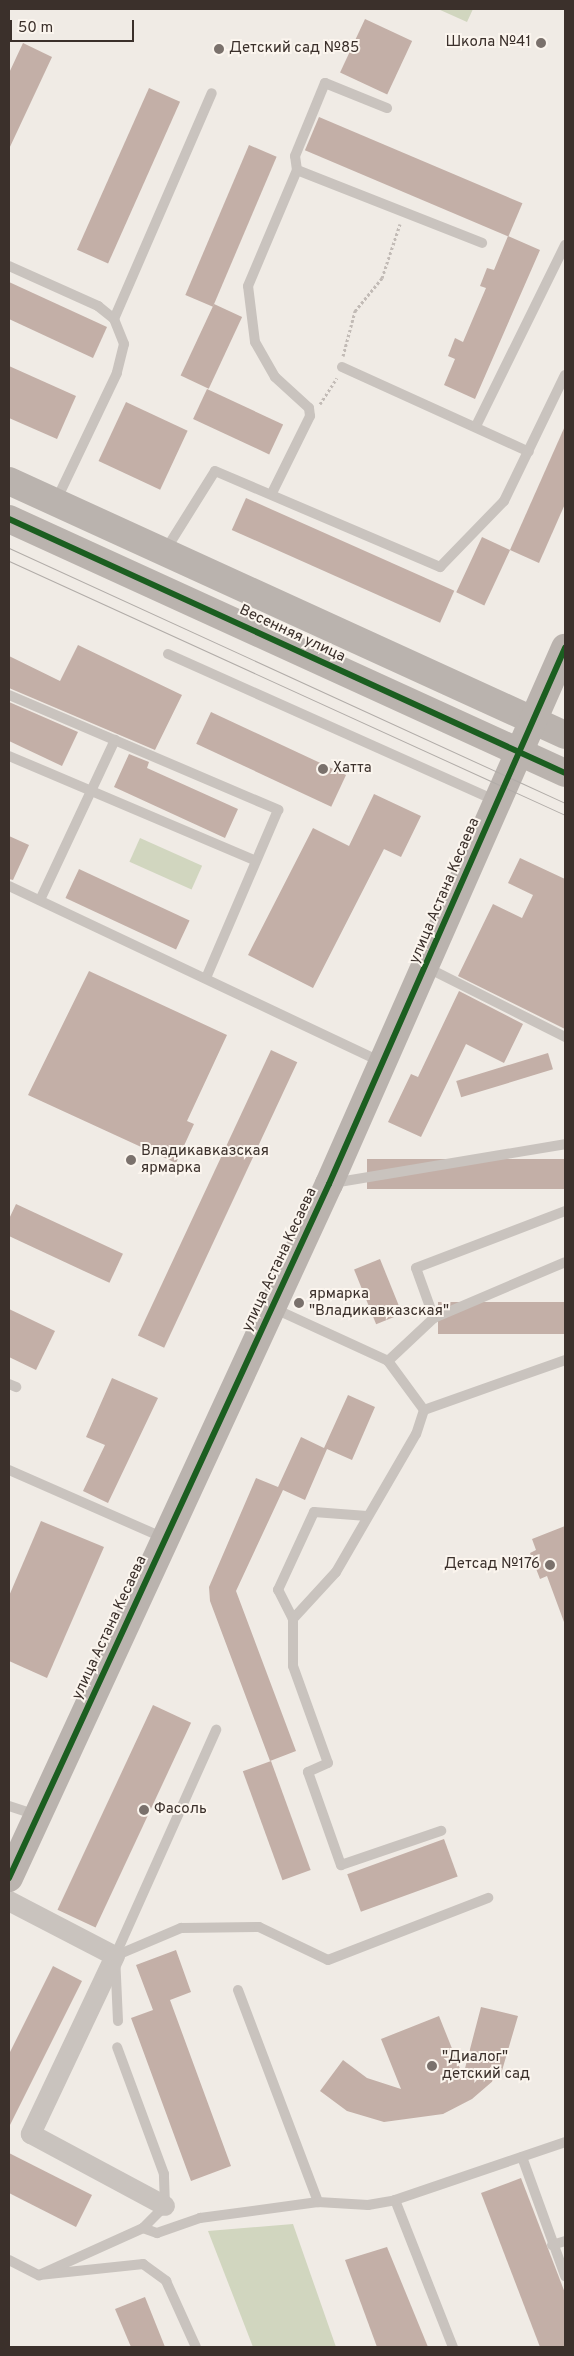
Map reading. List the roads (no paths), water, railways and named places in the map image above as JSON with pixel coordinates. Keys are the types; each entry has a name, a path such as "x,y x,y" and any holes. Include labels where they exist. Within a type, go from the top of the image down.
{"street":[{"name":"Весенняя улица","path":"9,481 565,735"},
{"name":"Весенняя улица","path":"9,519 565,773"},
{"name":"улица Астана Кесаева","path":"9,1878 329,1184 565,648"},
{"path":"9,1901 115,1956 31,2134 165,2206"}],"lane":[{"path":"272,493 310,416 304,399 275,378 255,342 248,286 297,170 295,156 326,83 387,108"},
{"path":"114,319 212,93"},
{"path":"297,170 482,244"},
{"path":"476,426 565,245"},
{"path":"9,266 98,306 114,319 124,344 117,373 55,502"},
{"path":"342,367 476,426 529,452"},
{"path":"165,552 215,472 272,493 440,567 504,501 565,375"},
{"path":"168,654 497,801"},
{"path":"9,695 278,810 207,976"},
{"path":"40,900 114,740"},
{"path":"9,756 256,861"},
{"path":"9,886 207,976 383,1062"},
{"path":"426,967 565,1037"},
{"path":"329,1184 565,1144"},
{"path":"434,1318 416,1268 565,1211"},
{"path":"388,1361 434,1318 565,1262"},
{"path":"272,1307 388,1361 424,1410"},
{"path":"424,1410 565,1360"},
{"path":"293,1619 336,1572 416,1434 424,1410"},
{"path":"9,1470 165,1539"},
{"path":"367,1516 314,1512 278,1590 293,1619 293,1666 328,1763 308,1772 341,1865 440,1831"},
{"path":"118,2021 115,1956 216,1730"},
{"path":"9,1806 38,1815"},
{"path":"115,1956 181,1928 259,1927 328,1960 488,1898"},
{"path":"238,1990 318,2202"},
{"path":"40,2275 143,2228 165,2206 164,2174 117,2047"},
{"path":"143,2228 157,2233 200,2218 318,2202 368,2206 395,2200 565,2142"},
{"path":"522,2157 552,2245 565,2276"},
{"path":"395,2200 453,2347"},
{"path":"552,2245 565,2241"},
{"path":"9,2260 40,2275 143,2264 166,2280 196,2347"}],"tram line":[{"path":"9,548 565,803"},
{"path":"9,561 565,815"}],"place":[{"name":"Школа №41","path":"541,43"},
{"name":"Детский сад №85","path":"219,49"},
{"name":"Хатта","path":"323,769"},
{"name":"Владикавказская ярмарка","path":"131,1160"},
{"name":"ярмарка \"Владикавказская\"","path":"299,1303"},
{"name":"Детсад №176","path":"550,1565"},
{"name":"Фасоль","path":"144,1810"},
{"name":"\"Диалог\" детский сад","path":"432,2066"}]}
